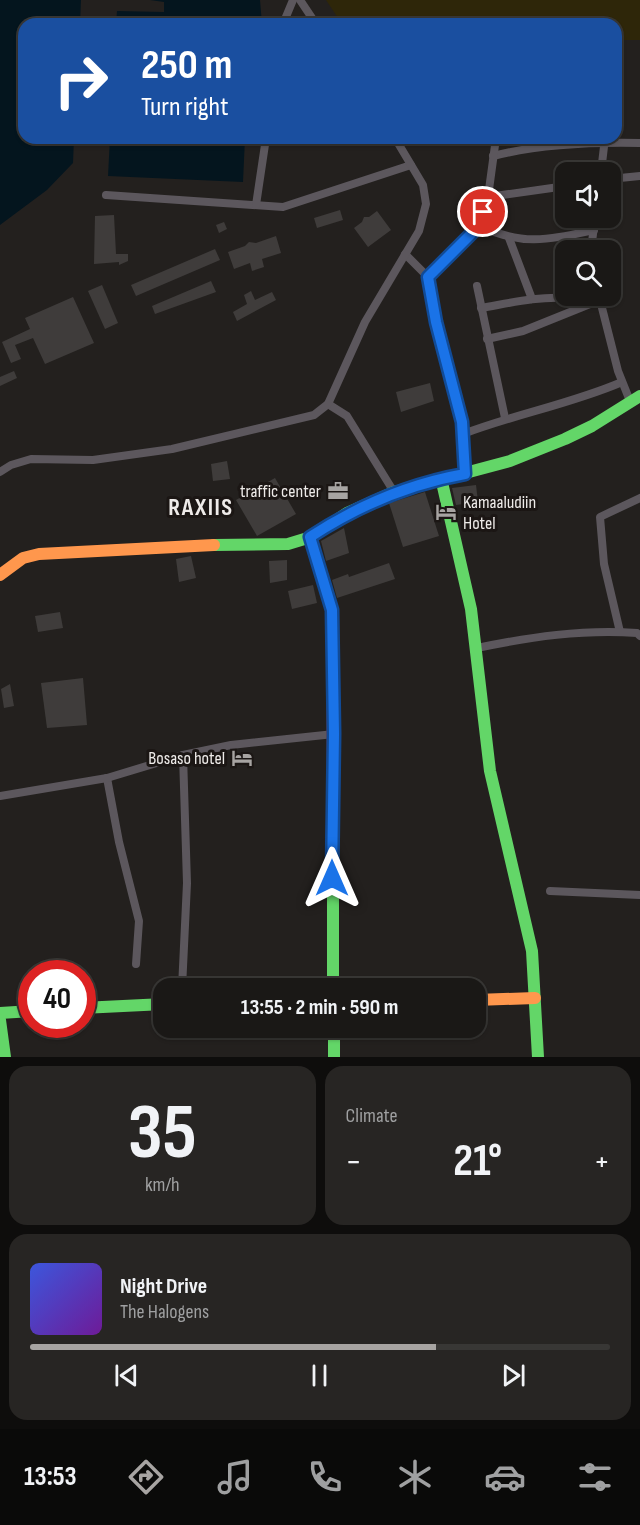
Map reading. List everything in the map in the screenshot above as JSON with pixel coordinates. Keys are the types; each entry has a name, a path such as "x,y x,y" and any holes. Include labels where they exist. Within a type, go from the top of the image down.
{"street":[{"path":"286,18 293,0"},
{"path":"300,0 312,18"},
{"path":"622,141 640,142"},
{"path":"256,205 265,144"},
{"path":"0,472 11,465 31,459 93,460 172,449 314,415 328,404 365,322 419,231 426,204 423,185 398,144"},
{"path":"428,277 479,226 488,197 495,144"},
{"path":"493,156 517,150 570,144"},
{"path":"602,162 604,144"},
{"path":"106,195 293,206 411,165"},
{"path":"621,178 640,176"},
{"path":"488,197 555,188"},
{"path":"479,226 509,238 531,240 594,230 592,240"},
{"path":"509,238 532,298"},
{"path":"405,254 428,277 463,434 465,474"},
{"path":"477,286 505,418"},
{"path":"481,308 532,298 567,298 577,308"},
{"path":"487,339 523,331 582,306"},
{"path":"0,575 23,558 39,554 196,545 272,546 288,544 310,537 347,513 394,492 510,461 565,439 635,399 622,382 602,306"},
{"path":"463,434 505,418 597,393 622,382"},
{"path":"328,404 346,416 394,492"},
{"path":"441,478 471,609 490,771 532,951 538,1057"},
{"path":"620,632 604,564 600,518 640,498"},
{"path":"310,537 332,610 333,978"},
{"path":"477,648 603,630 637,633 640,636"},
{"path":"0,796 107,778 183,755 231,745 334,734"},
{"path":"182,978 187,883 183,755"},
{"path":"107,778 119,842 139,921 136,964"},
{"path":"550,891 640,895"},
{"path":"486,1000 535,998"},
{"path":"96,1007 153,1005"},
{"path":"0,1013 18,1012"},
{"path":"0,1020 5,1057"},
{"path":"334,1038 334,1057"}],"sand":[{"path":"326,0 640,0 640,40 622,40 622,18 338,18"}],"water":[{"path":"0,0 81,0 80,18 18,18 18,144 74,144 73,163 47,190 0,225"},
{"path":"150,0 260,0 262,18 116,18 117,11 164,12 164,2"},
{"path":"110,144 245,144 243,182 108,176"}],"building":[{"path":"340,210 343,220 317,228 314,218"},
{"path":"377,211 391,230 368,247 354,228 362,222 364,217 369,217"},
{"path":"114,215 116,254 128,254 128,261 119,265 119,262 94,264 95,216"},
{"path":"224,222 227,229 219,233 216,225"},
{"path":"276,236 281,253 262,259 264,267 252,271 250,263 234,269 228,252 245,246 249,242 256,243"},
{"path":"215,249 220,260 136,296 131,285"},
{"path":"211,281 216,292 155,314 152,306"},
{"path":"102,285 118,323 105,329 88,291"},
{"path":"251,291 255,300 272,292 276,300 237,321 233,312 247,304 244,295"},
{"path":"73,297 94,343 45,364 33,338 15,345 21,359 11,363 2,342 30,329 25,318"},
{"path":"14,371 17,378 0,386 0,377"},
{"path":"430,383 434,401 401,412 396,392"},
{"path":"227,461 230,479 213,481 211,464"},
{"path":"275,478 296,514 257,536 236,500"},
{"path":"476,485 478,502 456,505 452,488"},
{"path":"425,492 439,536 403,547 389,503"},
{"path":"344,528 349,553 326,561 321,541"},
{"path":"191,556 196,578 179,582 176,559"},
{"path":"287,560 287,580 270,583 269,561"},
{"path":"389,563 395,579 337,598 332,580 348,574 349,577"},
{"path":"313,585 317,603 292,609 288,591"},
{"path":"60,612 63,628 38,632 35,616"},
{"path":"83,678 87,725 47,728 41,683"},
{"path":"10,684 14,706 4,708 1,689"}],"traffic: fast":[{"path":"214,545 288,544 311,537 347,513 394,492 510,461 565,439 592,426 640,396"},
{"path":"441,478 471,609 490,771 532,951 538,1057"},
{"path":"333,809 333,978"},
{"path":"96,1007 153,1005"},
{"path":"0,1013 18,1012"},
{"path":"0,1020 5,1057"},
{"path":"334,1038 334,1057"}],"traffic: slow":[{"path":"0,575 23,558 39,554 214,545"},
{"path":"486,1000 535,998"}],"traffic: jam":[{"path":"311,537 332,610 333,809"}],"place":[{"name":"traffic center","path":"338,491"},
{"name":"Kamaaludiin Hotel","path":"446,512"},
{"name":"Bosaso hotel","path":"242,758"}],"district":[{"name":"RAXIIS","path":"201,507"}],"route":[{"path":"332,878 334,734 332,610 310,537 347,513 394,492 434,479 465,474 462,422 436,322 428,277 479,226 483,212"}]}
